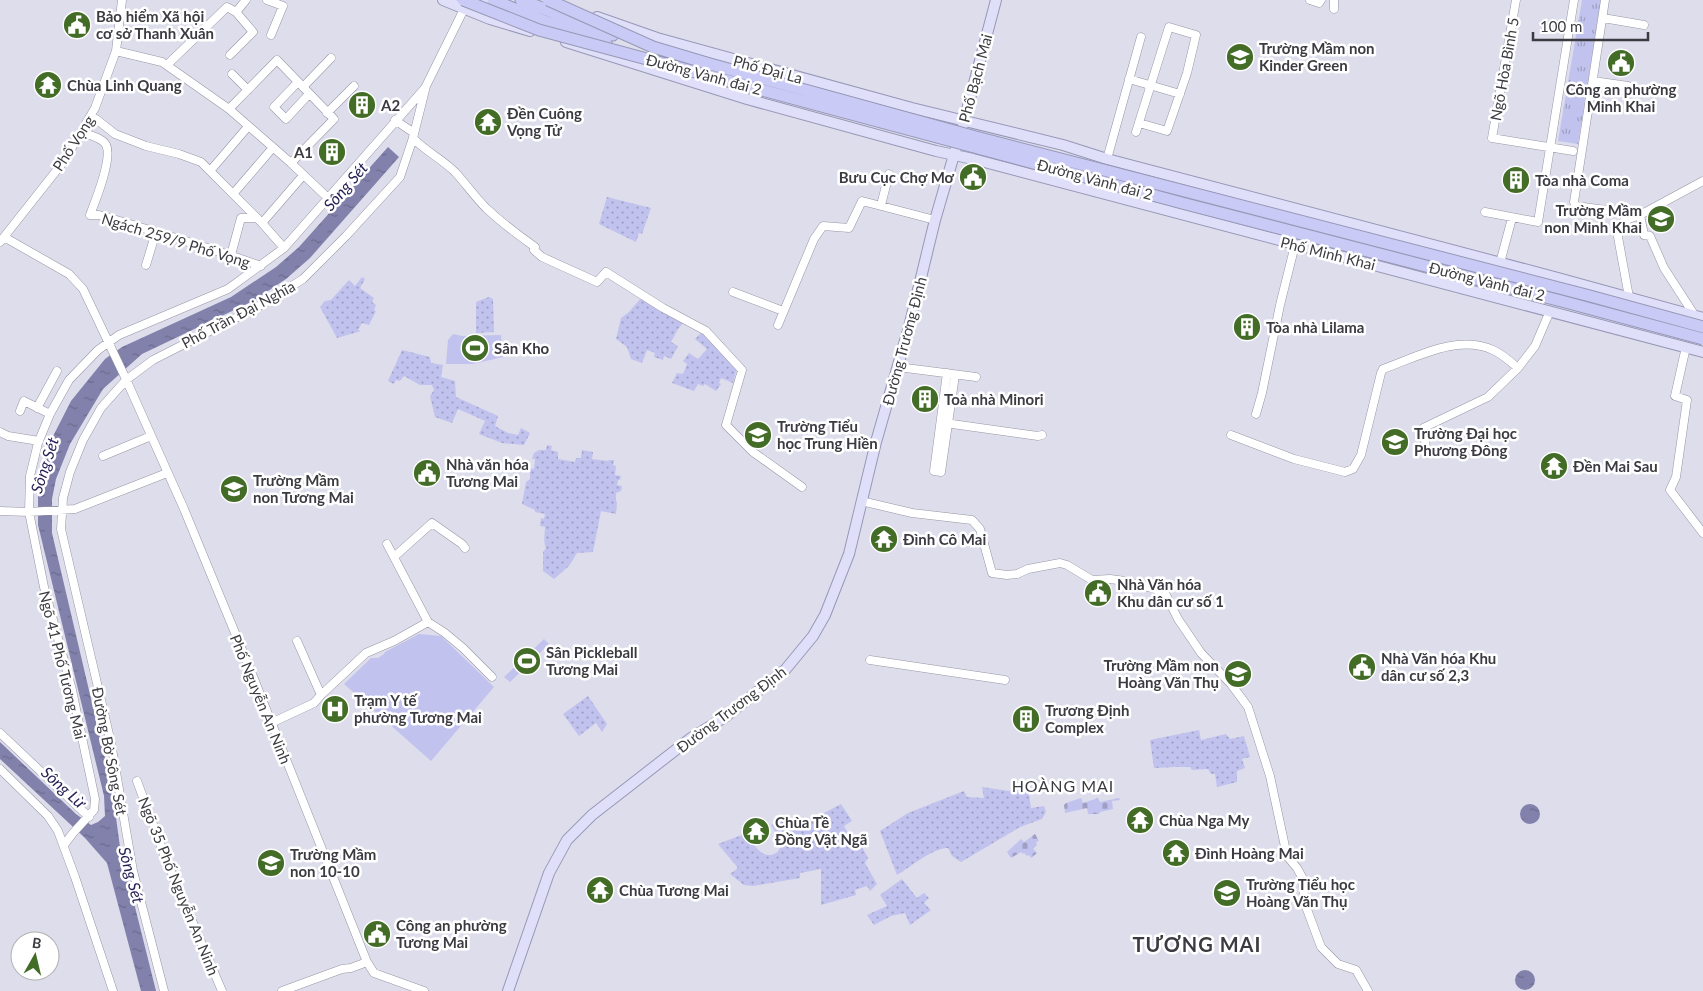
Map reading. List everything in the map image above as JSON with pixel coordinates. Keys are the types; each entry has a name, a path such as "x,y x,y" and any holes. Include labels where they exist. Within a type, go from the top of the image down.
{"highway":[{"name":"Đường Vành đai 2","path":"493,0 649,60 1703,340"},
{"name":"Đường Vành đai 2","path":"521,0 616,36 710,64 976,137 1581,294 1703,328"},
{"path":"547,0 653,47"},
{"path":"465,3 540,30 649,60"}],"main road":[{"path":"443,0 465,3 506,24 747,99 954,155"},
{"path":"483,0 516,14 573,44"},
{"name":"Phố Đại La","path":"547,0 575,8 657,38 946,117 964,120"},
{"name":"Phố Đại La","path":"559,0 575,8"},
{"name":"Phố Bạch Mai","path":"954,155 996,0"},
{"path":"864,131 872,97"},
{"path":"964,120 1699,317"},
{"name":"Đường Trương Định","path":"508,991 550,870 567,840 592,815 691,738 725,717 785,670 813,636 825,615 849,554 876,442 898,367 935,220 954,155"},
{"name":"Phố Minh Khai","path":"954,155 1703,352"},
{"path":"1401,272 1409,268 1416,258 1416,246 1409,239"},
{"path":"1458,287 1450,277 1450,265 1455,257 1466,254"}],"street":[{"name":"Phố Vọng","path":"2,239 64,161 95,108 116,52 122,0"},
{"path":"236,12 246,0"},
{"path":"267,0 283,6 271,35"},
{"path":"1310,0 1319,2 1320,0"},
{"path":"1334,0 1334,9"},
{"name":"Ngõ Hòa Bình 5","path":"1516,0 1492,138 1573,151"},
{"path":"1485,212 1538,222 1574,0"},
{"path":"1605,0 1575,204 1581,207 1620,212 1626,220"},
{"name":"Phố Trần Đại Nghĩa","path":"58,510 83,440 101,408 126,379 153,360 265,303 303,279 346,236 400,177 414,135 426,86 465,3"},
{"path":"167,65 225,8 229,7 236,12 253,32 230,55"},
{"path":"1603,18 1644,25"},
{"path":"1136,132 1169,27 1196,35 1180,94 1167,131 1139,123"},
{"path":"1107,159 1141,37"},
{"path":"116,52 162,62 167,65 228,109 291,163 329,199"},
{"path":"309,94 286,118 274,107 332,58"},
{"path":"228,109 277,60 334,119 291,163"},
{"path":"232,74 248,90"},
{"path":"1129,79 1180,94"},
{"path":"1593,81 1628,86"},
{"path":"327,113 354,86"},
{"name":"Phố Trần Đại Nghĩa","path":"31,511 30,476 39,441 50,414 69,380 86,361 109,346 119,335 228,289 284,248 329,199 426,86"},
{"path":"90,117 115,134 146,146 179,154 201,162 260,220 284,248"},
{"path":"395,120 455,172 498,220 534,248 542,257 597,282 606,272 663,308 706,331 742,370 726,425 753,452 802,487"},
{"path":"210,171 246,129"},
{"name":"Ngách 259/9 Phố Vọng","path":"82,132 103,141 108,149 108,158 103,178 90,215 99,215 261,266"},
{"path":"233,194 270,151"},
{"path":"881,205 889,174"},
{"path":"260,220 300,179"},
{"path":"1629,298 1618,237 1620,226 1626,220 1640,215 1703,181"},
{"path":"778,325 814,239 823,226 849,228 862,201 935,220"},
{"path":"1640,215 1644,235 1650,236 1664,268 1699,317"},
{"path":"231,255 241,218 260,220"},
{"path":"1500,263 1512,218"},
{"path":"146,265 156,232"},
{"path":"2,239 69,274 83,289 109,346"},
{"path":"1256,414 1295,245"},
{"path":"733,292 783,311"},
{"path":"1427,454 1424,428 1488,397 1518,368 1535,346 1550,311"},
{"path":"1231,435 1294,459 1345,472 1353,469 1361,455 1380,373 1383,369 1441,348 1468,344 1495,350 1518,368"},
{"name":"Phố Nguyễn An Ninh","path":"109,346 126,379 195,535 366,962 374,973 424,991"},
{"path":"1686,347 1675,396 1686,400 1686,408 1676,477 1670,490 1703,534"},
{"path":"898,367 976,377"},
{"path":"37,408 57,372"},
{"path":"944,423 942,472 934,471 944,423 951,374"},
{"path":"20,411 24,401 50,414"},
{"path":"944,423 1042,435"},
{"path":"0,432 8,436 39,441"},
{"path":"103,456 151,436"},
{"path":"0,511 58,510 83,506 168,473"},
{"path":"861,502 912,513 972,520 980,529 992,573 1017,574 1028,569 1060,563 1067,565 1092,580 1110,579 1125,581 1155,589 1166,595 1178,618 1201,653 1231,684 1248,707 1270,776 1287,856 1302,877 1306,904 1321,948 1338,964 1356,970 1368,991"},
{"name":"Đường Bờ Sông Sét","path":"58,510 111,744 133,871 164,991"},
{"name":"Ngõ 41 Phố Tương Mai","path":"31,511 44,588 72,690 95,799 94,810 88,817"},
{"path":"394,557 432,523 465,548"},
{"path":"387,544 428,622 463,648 492,677"},
{"path":"271,724 314,703 366,653 428,622"},
{"path":"297,641 321,695"},
{"path":"870,660 1004,680"},
{"path":"0,733 88,817 72,833 64,846"},
{"path":"0,770 48,816 64,846 113,991"},
{"name":"Ngõ 35 Phố Nguyễn An Ninh","path":"137,781 166,857 222,991"},
{"path":"282,991 366,962"}],"green space":[{"path":"1582,0 1601,0 1578,144 1558,141"},
{"path":"607,197 651,208 642,234 639,233 636,242 599,224"},
{"path":"362,277 365,279 360,288 374,298 372,302 376,305 374,310 376,311 369,325 362,323 358,330 361,331 337,338 320,307 325,301 331,300 349,280 355,286"},
{"path":"489,297 493,299 494,332 476,333 476,302"},
{"path":"642,297 685,321 671,342 678,346 671,359 664,356 663,360 654,357 655,353 647,350 642,363 631,359 627,347 616,339 621,318"},
{"path":"703,331 737,367 733,383 721,378 719,383 721,384 716,391 705,384 703,386 698,384 694,391 672,383 677,373 683,374 687,364 683,361 689,353 698,359 707,349 695,339"},
{"name":"Sân Kho","path":"453,334 462,336 501,335 503,357 473,364 446,364 448,340"},
{"path":"402,350 430,357 431,363 443,365 441,377 455,381 456,397 498,416 495,426 508,433 518,435 521,428 530,433 524,445 502,443 479,434 485,421 458,409 452,423 435,417 430,396 434,390 432,385 420,385 404,376 400,381 396,380 394,384 388,381"},
{"path":"547,445 552,446 551,450 558,452 558,459 575,462 576,458 581,458 582,450 593,452 592,459 614,460 613,465 616,466 615,475 621,476 617,485 622,486 621,491 616,493 616,514 601,511 593,552 577,553 569,566 554,579 543,571 543,552 546,548 544,541 545,527 540,526 541,518 544,519 545,514 535,512 535,510 522,504 526,482 530,479 530,468 534,469 535,459 532,459 534,453 539,450 546,450"},
{"path":"419,634 441,636 494,687 431,761 344,684 371,658 378,658 385,652"},
{"name":"Sân Pickleball Tương Mai","path":"544,639 549,644 510,682 504,677"},
{"path":"588,696 607,724 602,732 596,723 579,736 563,714"},
{"path":"1199,730 1201,740 1226,734 1230,739 1244,736 1250,757 1242,759 1245,768 1237,771 1237,782 1217,787 1215,774 1211,774 1208,769 1192,770 1190,767 1154,768 1150,740"},
{"path":"982,787 1009,791 1028,787 1031,808 1044,806 1046,812 1042,819 1020,827 961,862 952,856 948,848 942,849 929,854 897,875 880,831 908,813 964,791 967,797 984,798"},
{"path":"1081,798 1083,803 1098,798 1100,802 1119,798 1120,800 1112,801 1113,809 1100,812 1099,814 1088,814 1087,808 1065,813 1064,805 1066,803"},
{"path":"841,804 852,821 844,826 852,840 862,832 864,838 859,841 868,858 865,863 877,884 870,891 867,886 855,890 856,895 821,905 821,869 800,873 800,878 753,886 744,885 730,874 738,868 718,844 747,833 761,853 770,855 776,853 780,847 780,843 771,825 786,817 792,830"},
{"path":"1035,834 1039,841 1036,842 1037,845 1033,849 1037,853 1031,858 1029,855 1027,856 1021,852 1011,858 1007,852 1021,839 1024,842"},
{"path":"902,879 917,898 924,893 929,898 924,903 931,910 910,925 905,913 891,916 874,925 867,915 887,906 880,895"}],"water":[{"name":"Sông Sét","path":"388,147 399,157 310,258 286,279 253,301 142,354 103,389 70,444 56,479 52,499 52,533 112,788 120,847 156,991 141,991 107,863 85,838 0,759 0,742 76,814 91,825 105,816 104,796 38,525 38,489 48,446 71,401 105,359 122,347 231,297 276,267 299,247"},
{"path":"1530,804 1537,807 1540,814 1537,821 1530,824 1523,821 1520,814 1523,807"},
{"path":"1525,970 1532,973 1535,980 1532,987 1525,990 1518,987 1515,980 1518,973"}],"place":[{"name":"Bảo hiểm Xã hội cơ sở Thanh Xuân","path":"77,25"},
{"name":"Trường Mầm non Kinder Green","path":"1240,57"},
{"name":"Công an phường Minh Khai","path":"1621,63"},
{"name":"Chùa Linh Quang","path":"48,85"},
{"name":"A2","path":"362,105"},
{"name":"Đền Cuông Vọng Tử","path":"488,122"},
{"name":"A1","path":"332,152"},
{"name":"Bưu Cục Chợ Mơ","path":"973,177"},
{"name":"Tòa nhà Coma","path":"1516,180"},
{"name":"Trường Mầm non Minh Khai","path":"1661,219"},
{"name":"Tòa nhà Lilama","path":"1247,327"},
{"name":"Sân Kho","path":"475,348"},
{"name":"Toà nhà Minori","path":"925,399"},
{"name":"Trường Tiểu học Trung Hiền","path":"758,435"},
{"name":"Trường Đại học Phương Đông","path":"1395,442"},
{"name":"Đền Mai Sau","path":"1554,466"},
{"name":"Nhà văn hóa Tương Mai","path":"427,473"},
{"name":"Trường Mầm non Tương Mai","path":"234,489"},
{"name":"Đình Cô Mai","path":"884,539"},
{"name":"Nhà Văn hóa Khu dân cư số 1","path":"1098,593"},
{"name":"Sân Pickleball Tương Mai","path":"527,661"},
{"name":"Nhà Văn hóa Khu dân cư số 2,3","path":"1362,667"},
{"name":"Trường Mầm non Hoàng Văn Thụ","path":"1238,674"},
{"name":"Trạm Y tế phường Tương Mai","path":"335,709"},
{"name":"Trương Định Complex","path":"1026,719"},
{"name":"Chùa Nga My","path":"1140,820"},
{"name":"Chùa Tề Đồng Vật Ngã","path":"756,831"},
{"name":"Đình Hoàng Mai","path":"1176,853"},
{"name":"Trường Mầm non 10-10","path":"271,863"},
{"name":"Chùa Tương Mai","path":"600,890"},
{"name":"Trường Tiểu học Hoàng Văn Thụ","path":"1227,893"},
{"name":"Công an phường Tương Mai","path":"377,934"}],"district":[{"name":"HOÀNG MAI","path":"1063,785"},
{"name":"TƯƠNG MAI","path":"1197,944"}],"water label":[{"name":"Sông Lừ","path":"64,787"}]}
